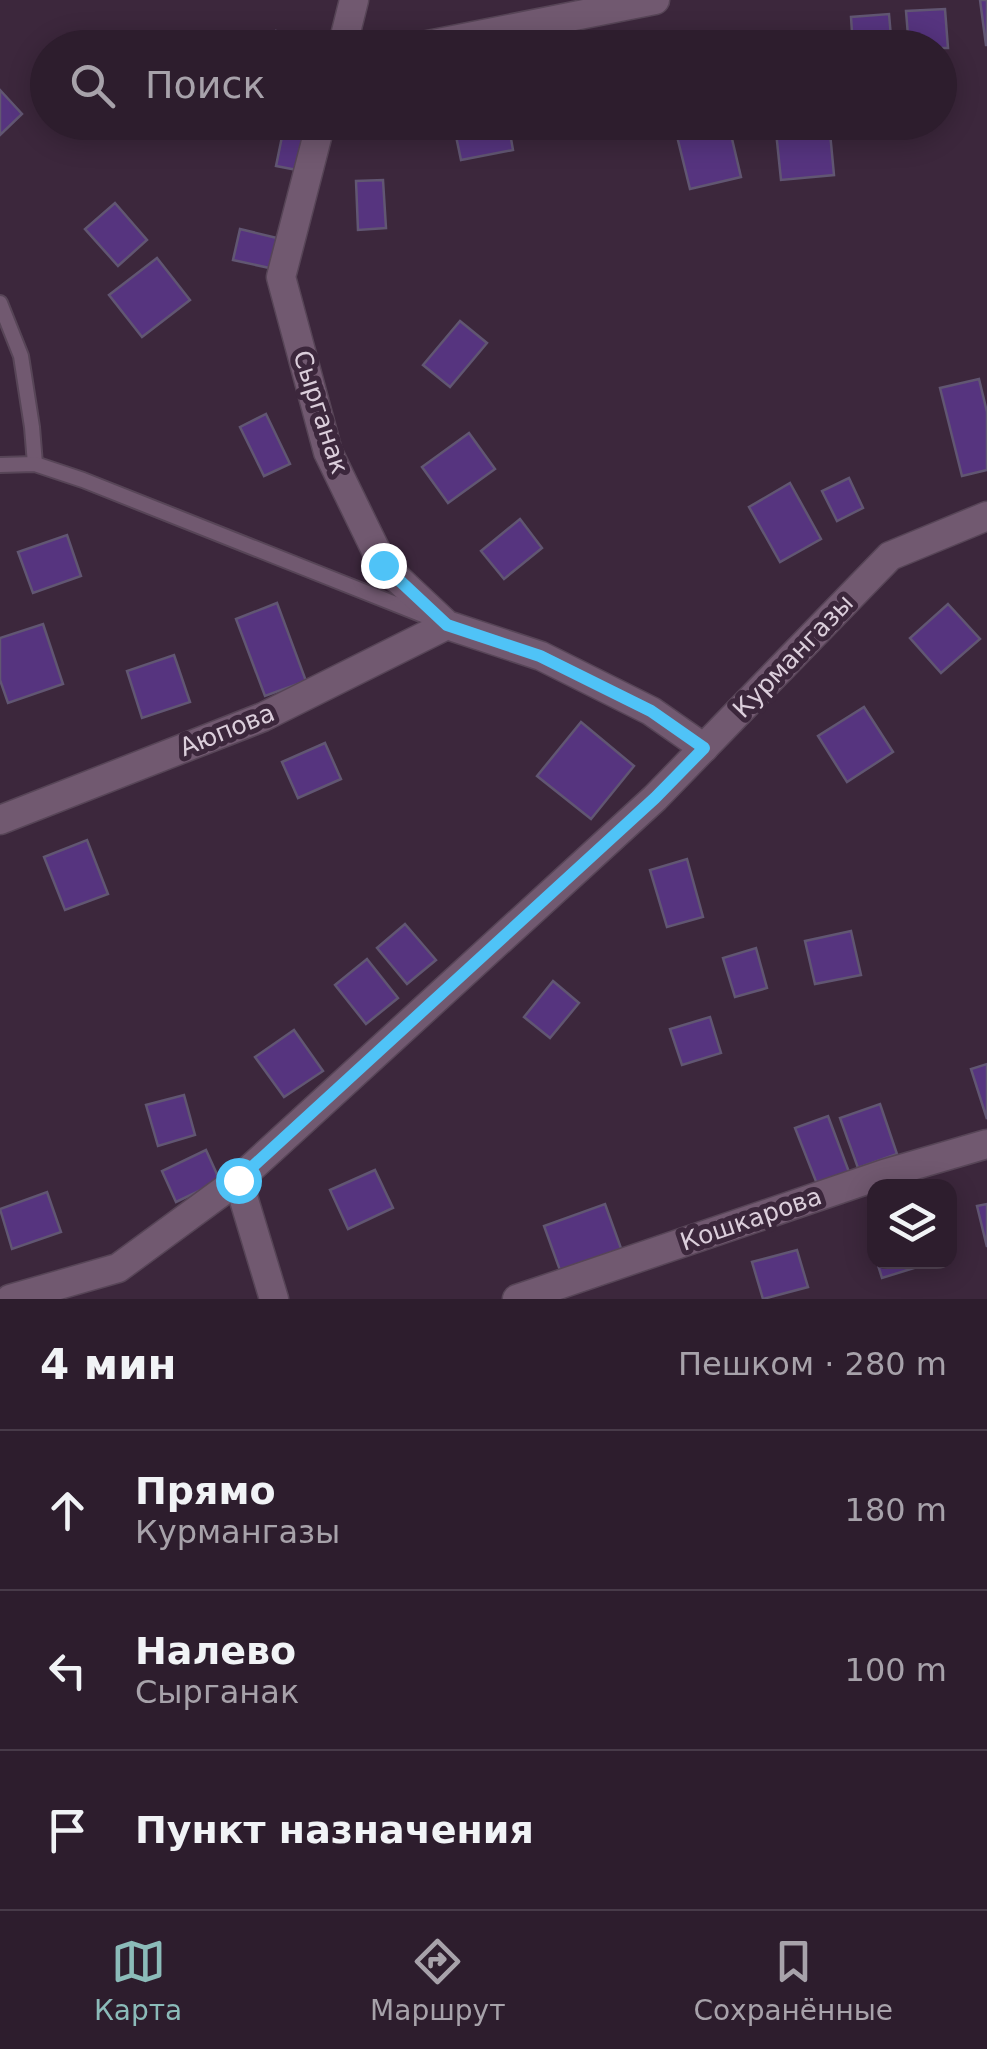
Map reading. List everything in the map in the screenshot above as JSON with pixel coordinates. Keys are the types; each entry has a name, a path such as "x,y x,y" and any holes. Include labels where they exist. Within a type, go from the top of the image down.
{"street":[{"path":"346,30 354,0"},
{"path":"503,30 654,0"},
{"name":"Сырганак","path":"317,140 282,277 328,452 383,565 447,625 540,656 651,711 704,748"},
{"name":"Курмангазы","path":"10,1299 118,1268 238,1180 655,798 890,556 987,516"},
{"name":"Аюпова","path":"0,820 263,717 447,625"},
{"name":"Кошкарова","path":"517,1299 884,1174 987,1144"},
{"path":"238,1180 274,1299"}],"lane":[{"path":"0,303 21,356 35,464"},
{"path":"0,465 35,464 83,480 447,625"}],"building":[{"path":"980,0 987,0 987,45 986,45"},
{"path":"945,9 947,30 908,30 906,11"},
{"path":"889,14 890,30 852,30 851,17"},
{"path":"0,90 22,114 0,135"},
{"path":"281,140 304,140 297,170 276,166"},
{"path":"457,140 511,140 513,150 461,160"},
{"path":"678,140 732,140 741,177 690,189"},
{"path":"777,140 831,140 834,175 781,180"},
{"path":"383,180 386,228 358,230 356,181"},
{"path":"115,203 147,240 118,266 85,229"},
{"path":"240,229 281,239 274,269 233,260"},
{"path":"157,258 190,300 142,337 109,295"},
{"path":"460,321 487,343 450,387 423,365"},
{"path":"979,379 987,412 987,470 962,476 940,388"},
{"path":"266,414 290,464 264,476 240,427"},
{"path":"469,433 495,469 448,503 422,467"},
{"path":"849,478 863,508 837,521 822,491"},
{"path":"790,483 821,539 780,562 749,507"},
{"path":"520,519 542,548 504,579 481,551"},
{"path":"67,535 81,576 33,593 18,552"},
{"path":"277,603 306,681 265,696 236,619"},
{"path":"948,604 980,639 941,673 910,638"},
{"path":"43,624 63,684 8,703 0,680 0,638"},
{"path":"174,655 190,702 142,718 127,671"},
{"path":"864,707 893,752 847,782 818,736"},
{"path":"581,722 634,766 591,819 537,776"},
{"path":"325,743 341,779 298,798 282,762"},
{"path":"87,840 108,894 65,910 44,857"},
{"path":"687,859 703,917 667,927 650,870"},
{"path":"405,924 436,960 407,984 377,948"},
{"path":"851,931 861,975 815,984 805,941"},
{"path":"756,948 767,988 735,997 723,958"},
{"path":"367,959 398,998 366,1024 335,985"},
{"path":"553,981 579,1003 550,1038 524,1017"},
{"path":"710,1017 721,1053 682,1065 670,1029"},
{"path":"294,1030 323,1071 284,1097 255,1057"},
{"path":"987,1064 987,1119 971,1069"},
{"path":"184,1095 195,1135 158,1146 146,1105"},
{"path":"880,1104 897,1154 858,1168 840,1118"},
{"path":"828,1116 849,1172 817,1184 795,1128"},
{"path":"206,1150 220,1181 176,1202 162,1171"},
{"path":"375,1170 393,1208 348,1229 330,1190"},
{"path":"47,1192 61,1232 12,1249 0,1209"},
{"path":"605,1204 622,1251 561,1273 544,1226"},
{"path":"987,1204 987,1247 977,1206"},
{"path":"797,1250 808,1287 763,1299 752,1262"},
{"path":"879,1269 911,1269 882,1278"}],"route":[{"path":"238,1180 655,798 704,748 651,711 540,656 447,625 383,565"}]}
